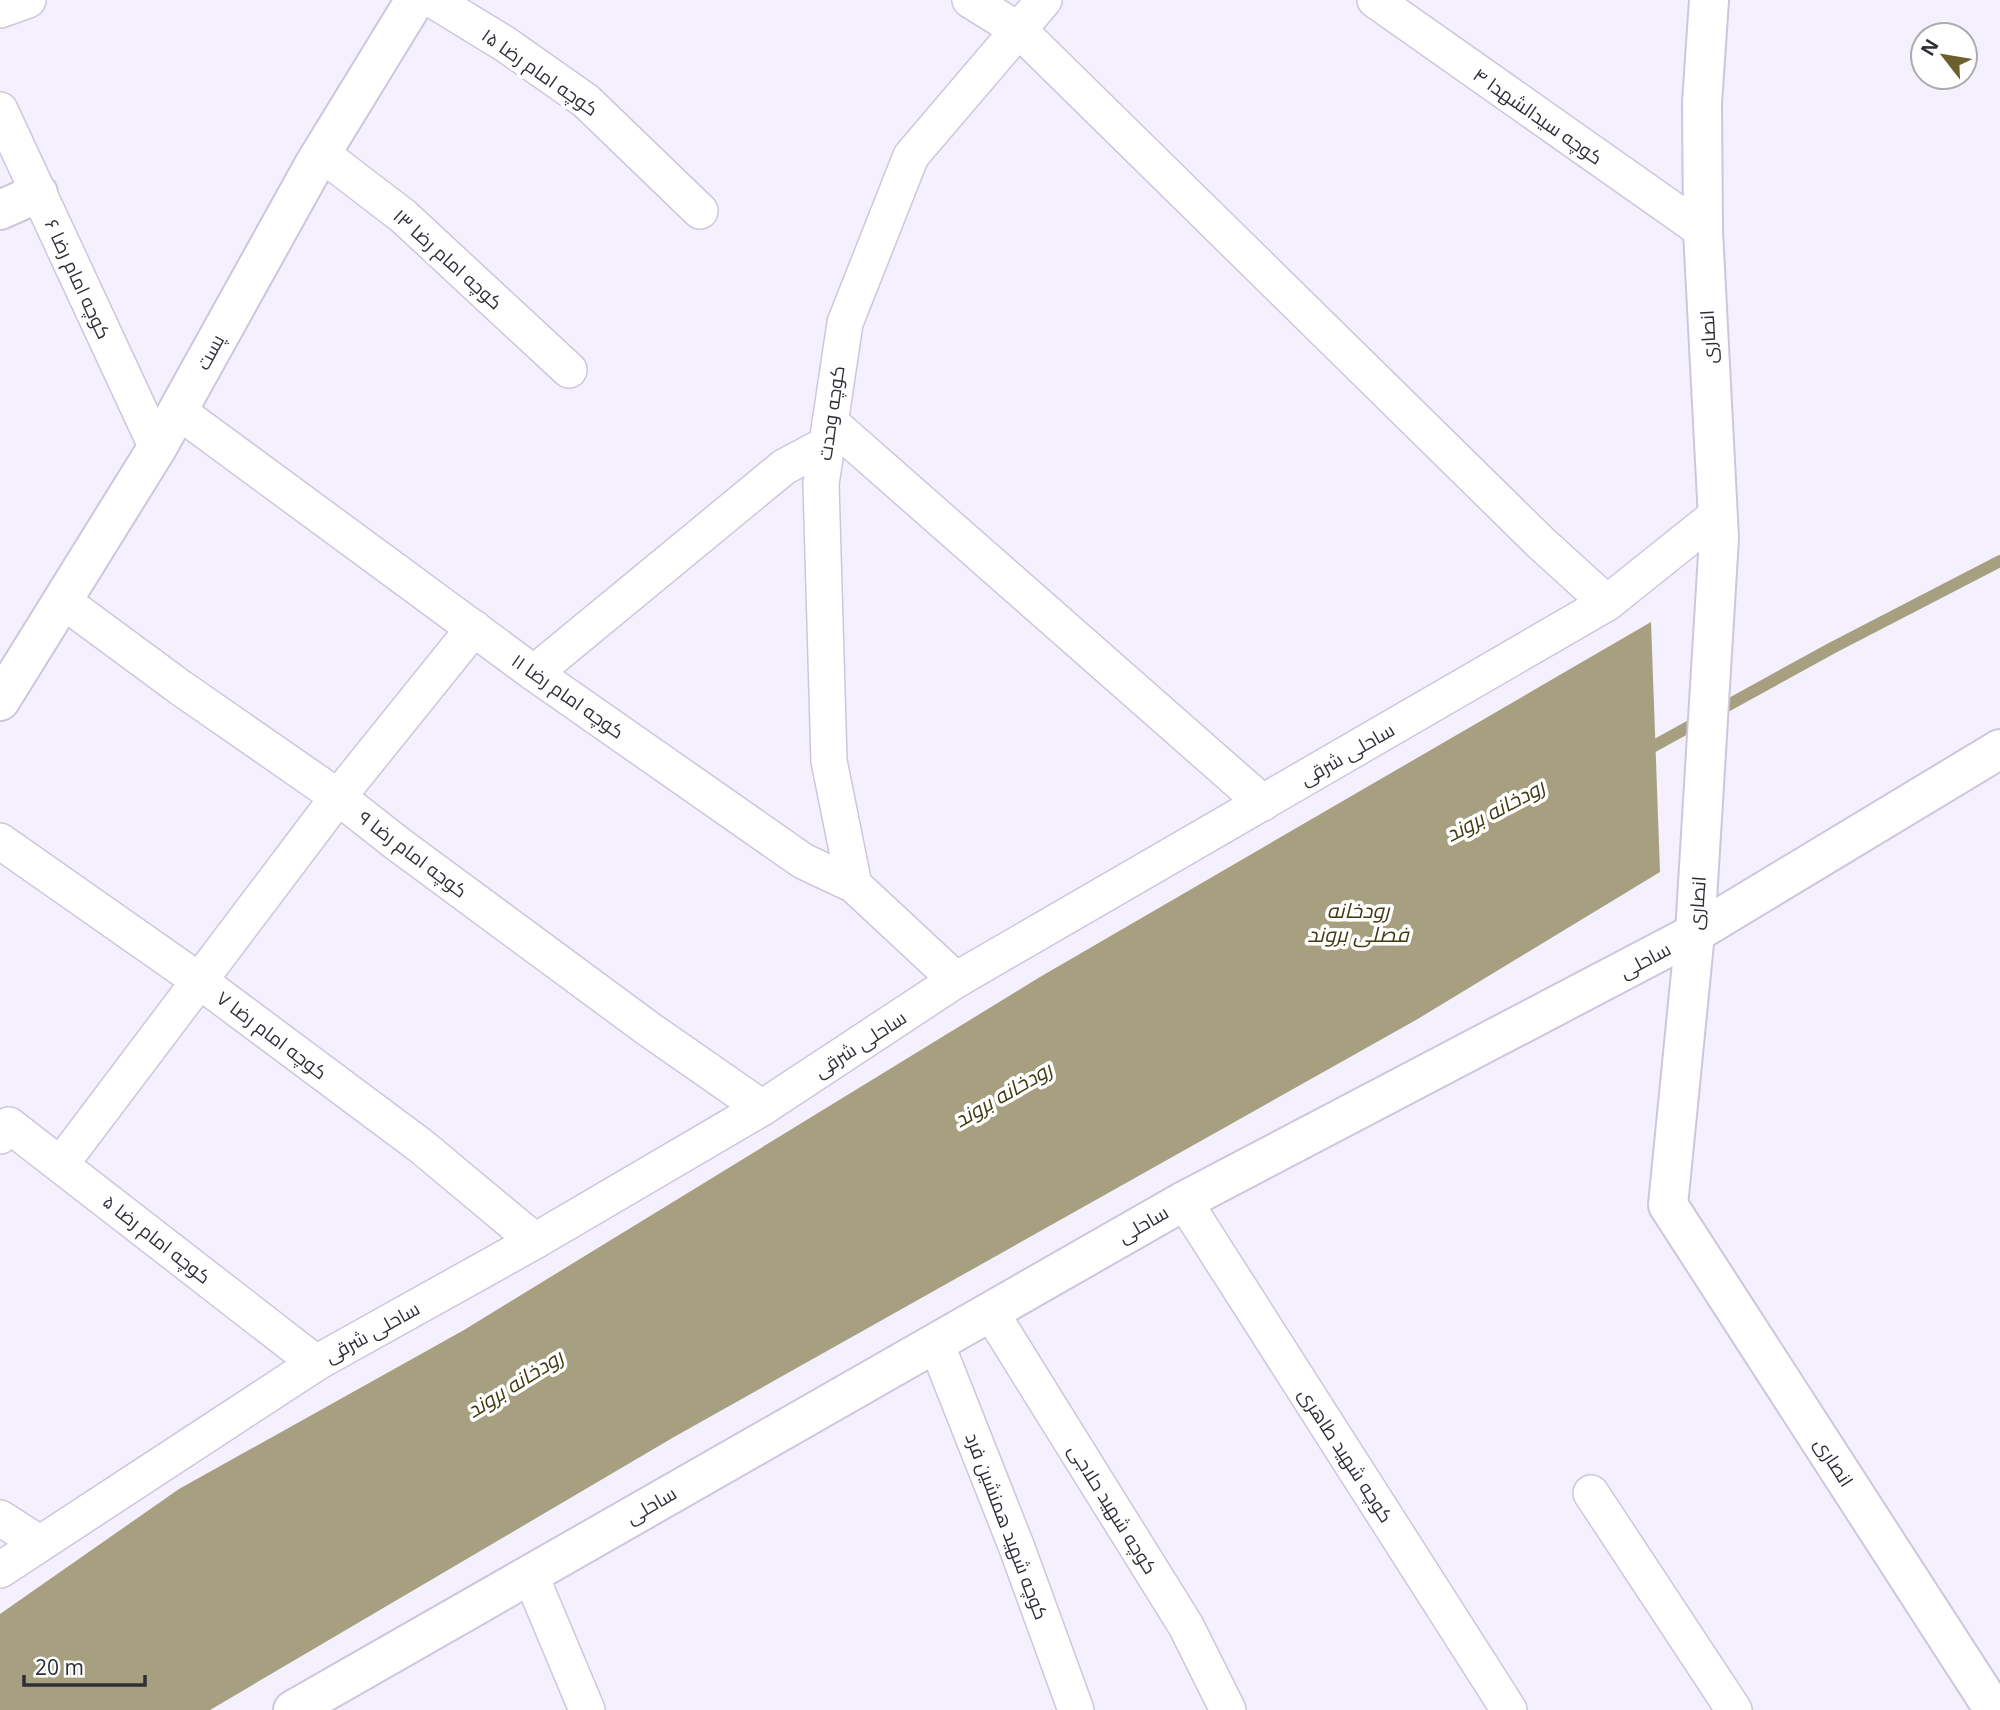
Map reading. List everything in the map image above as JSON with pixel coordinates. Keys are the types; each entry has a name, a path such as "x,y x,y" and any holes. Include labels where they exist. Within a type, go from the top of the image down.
{"main road":[{"name":"پست","path":"0,701 157,448 253,271 370,69 415,0"},
{"name":"انصاری","path":"1709,0 1702,103 1703,231 1718,527 1695,933 1668,1205 1994,1710"},
{"path":"0,210 38,192"},
{"name":"ساحلی","path":"293,1710 1184,1200 1695,933 1997,757"}],"street":[{"path":"0,10 28,0"},
{"name":"کوچه امام رضا ۱۵","path":"433,0 505,44 586,100 700,211"},
{"path":"970,0 1020,31 1541,543 1607,603"},
{"name":"کوچه وحدت","path":"854,885 829,761 821,484 845,323 911,156 1044,0"},
{"name":"کوچه سیدالشهدا ۴","path":"1375,0 1703,231"},
{"name":"کوچه امام رضا ۶","path":"0,110 157,448"},
{"name":"کوچه امام رضا ۱۳","path":"322,153 403,216 569,370"},
{"name":"کوچه امام رضا ۱۱","path":"178,411 534,673 803,861 854,885 956,980"},
{"path":"534,673 829,433 1263,803"},
{"name":"ساحلی شرقی","path":"0,1570 316,1363 535,1241 762,1108 956,980 1607,603 1718,527"},
{"name":"کوچه امام رضا ۹","path":"63,601 181,688 338,797 639,1022 762,1108"},
{"path":"61,1164 201,982 338,797 474,628"},
{"name":"کوچه امام رضا ۷","path":"0,841 201,982 421,1146 535,1241"},
{"name":"کوچه امام رضا ۵","path":"0,1136 9,1125 316,1363"},
{"name":"کوچه شهید طاهری","path":"1184,1200 1509,1710"},
{"name":"کوچه شهید حلاجی","path":"990,1311 1185,1626 1228,1710"},
{"name":"کوچه شهید همنشین فرد","path":"936,1343 1017,1548 1076,1710"},
{"path":"1591,1493 1734,1710"},
{"path":"0,1518 40,1543"},
{"path":"530,1574 587,1710"}],"water":[{"name":"رودخانه فصلی بروند","path":"1651,622 1660,872 1416,1020 674,1437 210,1710 0,1710 0,1614 179,1489 464,1330 1040,977"}],"waterway":[{"name":"رودخانه بروند","path":"1643,752 1832,648 2000,561"}]}
